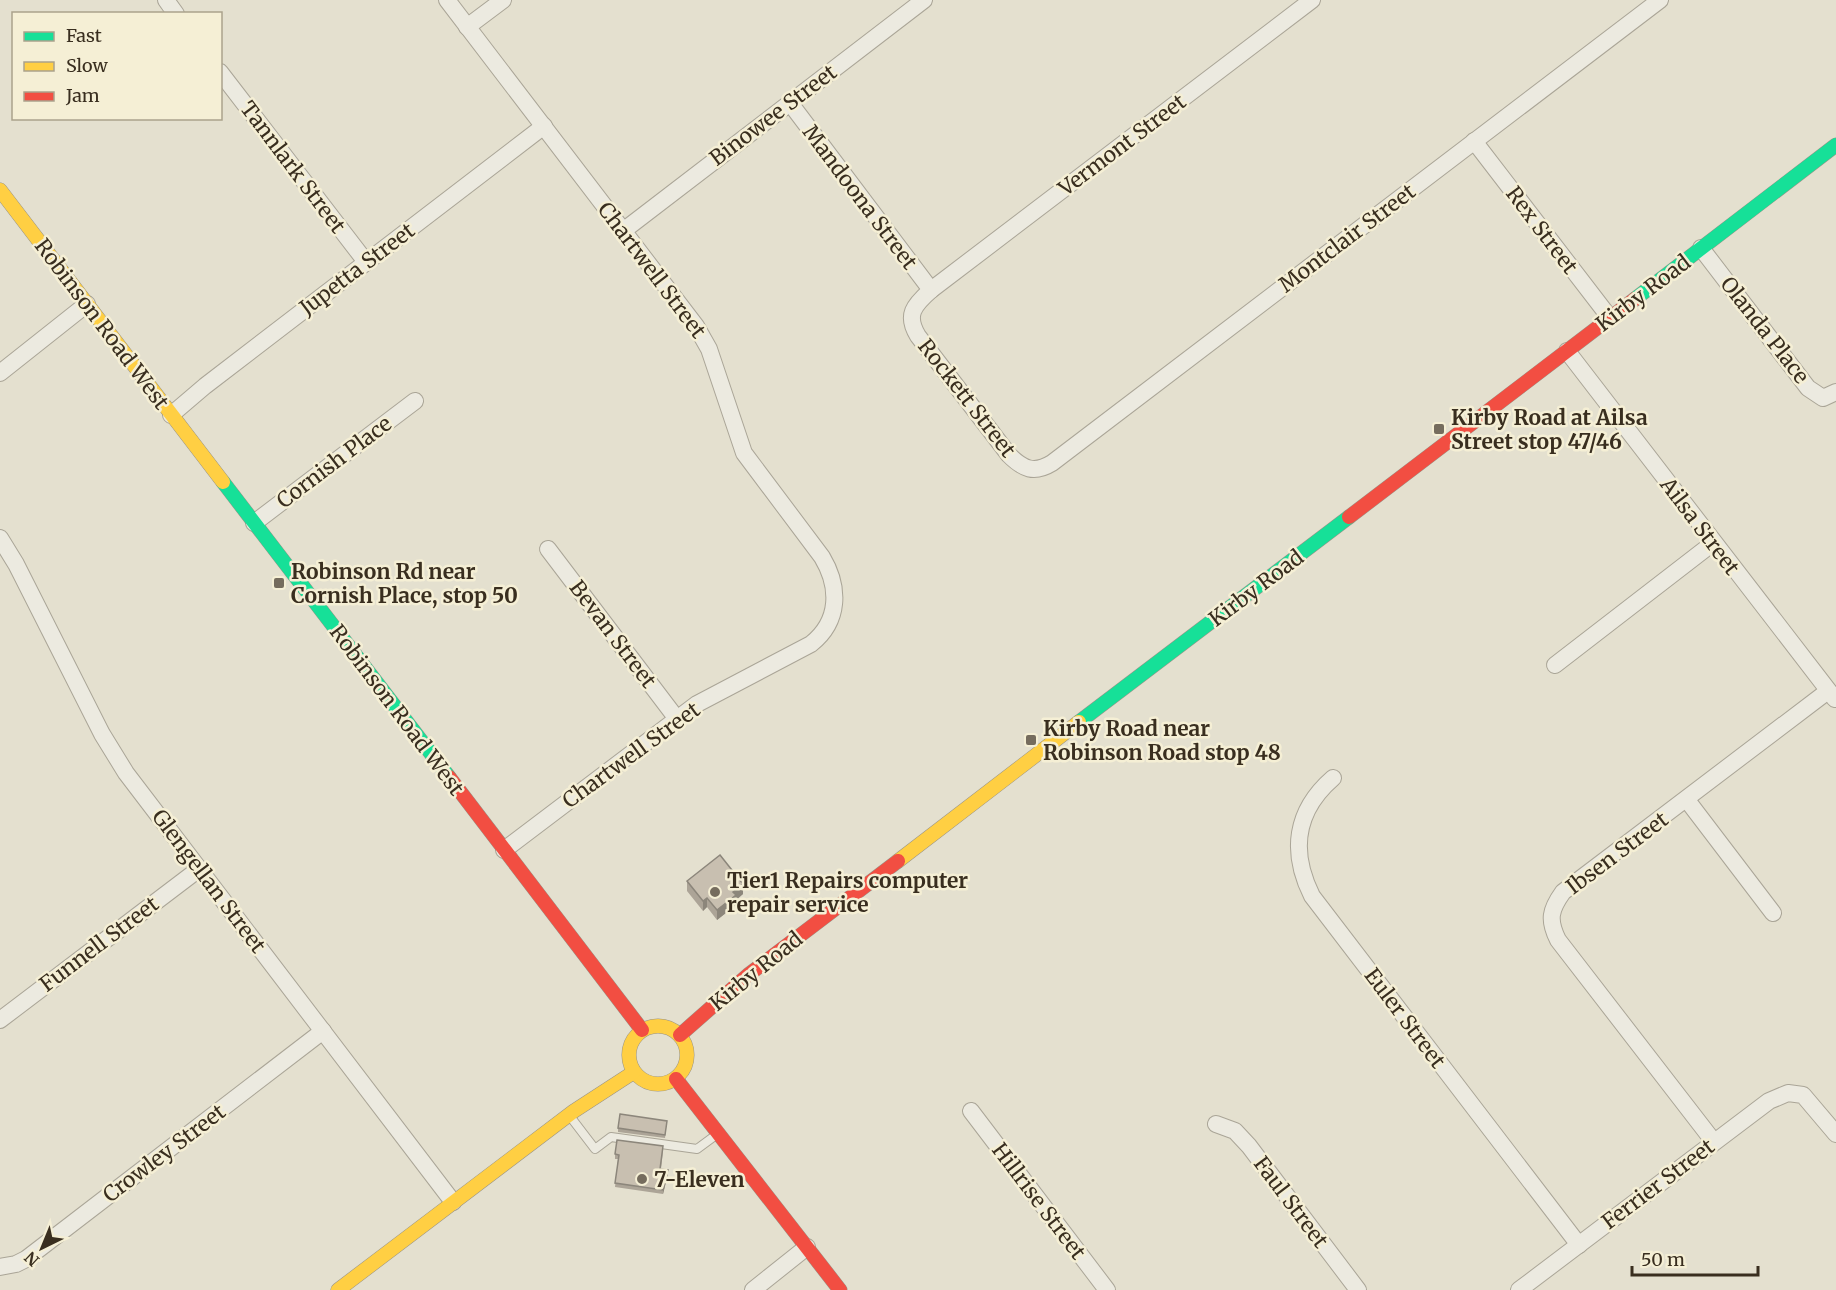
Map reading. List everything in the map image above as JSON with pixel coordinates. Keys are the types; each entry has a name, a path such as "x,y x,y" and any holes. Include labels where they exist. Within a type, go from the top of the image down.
{"street":[{"name":"Chartwell Street","path":"447,0 704,338 744,453 822,557 832,575 836,592 824,632 811,644 697,704 504,850"},
{"path":"467,27 502,0"},
{"name":"Binowee Street","path":"623,231 924,0"},
{"name":"Vermont Street","path":"931,290 1312,0"},
{"name":"Montclair Street","path":"1032,470 1052,463 1659,0"},
{"name":"Tannlark Street","path":"222,75 366,262"},
{"name":"Mandoona Street","path":"790,103 931,290"},
{"name":"Jupetta Street","path":"171,415 544,126"},
{"name":"Rex Street","path":"1474,141 1610,318"},
{"name":"Kirby Road","path":"680,1035 748,975 1836,145"},
{"name":"Robinson Road West","path":"0,190 642,1030"},
{"name":"Olanda Place","path":"1701,248 1808,387 1823,398 1836,392"},
{"name":"Rockett Street","path":"931,290 912,311 914,328 1009,455 1018,465 1032,470"},
{"path":"0,373 87,304"},
{"name":"Ailsa Street","path":"1567,351 1832,695"},
{"name":"Cornish Place","path":"254,523 415,400"},
{"name":"Glengellan Street","path":"0,538 114,756 453,1202"},
{"path":"1554,664 1713,543"},
{"name":"Bevan Street","path":"548,549 677,719"},
{"name":"Ibsen Street","path":"1714,1142 1558,940 1550,924 1551,908 1563,892 1832,695"},
{"name":"Euler Street","path":"1333,778 1318,791 1307,806 1297,853 1300,873 1312,896 1579,1245"},
{"path":"1687,800 1773,913"},
{"name":"Funnell Street","path":"0,1020 199,868"},
{"path":"659,1025 670,1028 686,1043 687,1063 676,1079 665,1084 654,1084 643,1080 634,1072 629,1052 631,1042 642,1030 659,1025"},
{"name":"Crowley Street","path":"0,1267 16,1264 26,1259 323,1031"},
{"path":"338,1290 569,1115 634,1072"},
{"path":"676,1079 840,1290"},
{"name":"Ferrier Street","path":"1520,1290 1769,1101 1788,1093 1803,1095 1836,1134"},
{"name":"Hillrise Street","path":"971,1111 1107,1290"},
{"name":"Faul Street","path":"1216,1124 1235,1131 1249,1146 1358,1290"},
{"path":"753,1290 807,1247"}],"lane":[{"path":"569,1115 595,1149 611,1137 697,1149 719,1132"}],"building":[{"name":"Tier1 Repairs computer repair service","path":"720,855 743,884 733,892 736,895 717,910 707,898 703,901 687,881"},
{"path":"620,1114 667,1121 665,1135 618,1128"},
{"path":"617,1140 663,1146 660,1169 668,1170 663,1190 615,1183 619,1155 615,1154"}],"traffic: fast":[{"path":"1635,299 1836,145"},
{"path":"223,482 449,777"},
{"path":"1079,722 1349,517"}],"traffic: slow":[{"path":"0,190 223,482"},
{"path":"898,861 1079,722"},
{"path":"652,1026 664,1026 679,1034 687,1049 687,1055 687,1061 679,1076 664,1084 652,1084 637,1076 629,1061 629,1049 637,1034 652,1026"},
{"path":"338,1290 574,1111 634,1072"}],"traffic: jam":[{"path":"1349,517 1635,299"},
{"path":"449,777 642,1030"},
{"path":"680,1035 748,975 898,861"},
{"path":"676,1079 840,1290"}],"place":[{"name":"Kirby Road at Ailsa Street stop 47/46","path":"1439,429"},
{"name":"Robinson Rd near Cornish Place, stop 50","path":"279,583"},
{"name":"Kirby Road near Robinson Road stop 48","path":"1031,740"},
{"name":"Tier1 Repairs computer repair service","path":"715,892"},
{"name":"7-Eleven","path":"642,1179"}]}
